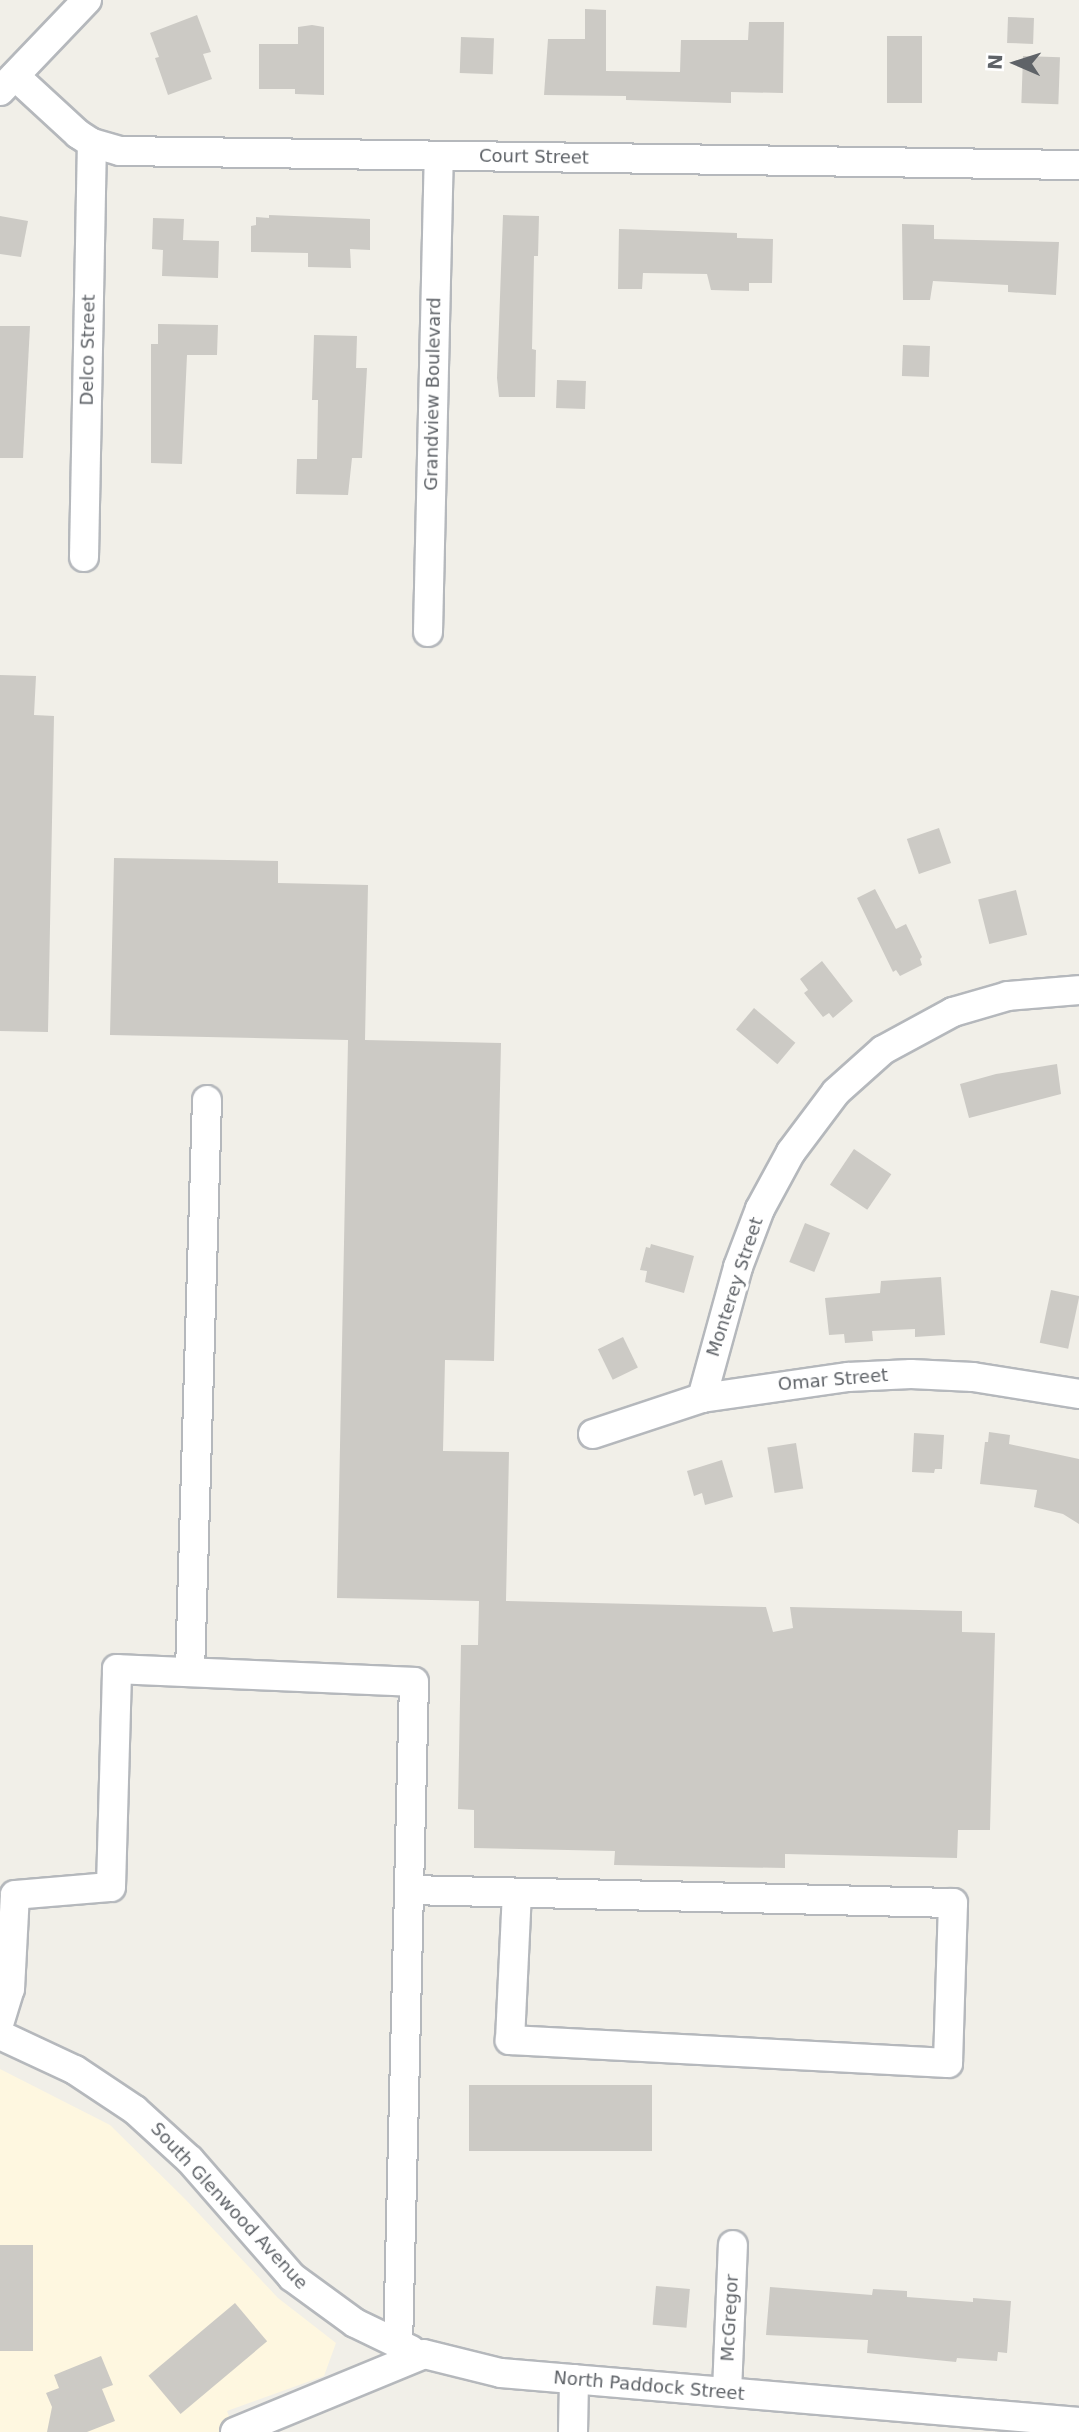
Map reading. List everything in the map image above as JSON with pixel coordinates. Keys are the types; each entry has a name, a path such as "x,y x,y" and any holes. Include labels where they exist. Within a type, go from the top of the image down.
{"street":[{"path":"7,83 87,0"},
{"name":"Court Street","path":"7,83 92,143 131,152 1079,165"},
{"name":"Delco Street","path":"83,557 92,143"},
{"name":"Grandview Boulevard","path":"428,632 439,156"},
{"name":"Monterey Street","path":"702,1398 738,1267 760,1209 791,1152 836,1092 883,1050 953,1012 1008,996 1079,990"},
{"path":"190,1672 206,1100"},
{"name":"Omar Street","path":"593,1434 702,1398 814,1380 901,1374 994,1379 1079,1394"},
{"path":"0,2021 10,1989 8,1896 111,1887 117,1669 414,1682 398,2344"},
{"path":"409,1890 953,1903 948,2063 510,2040 517,1893"},
{"name":"South Glenwood Avenue","path":"0,2035 59,2061 135,2110 196,2166 292,2277 338,2312 398,2344 424,2354"},
{"name":"McGregor","path":"727,2392 733,2245"},
{"path":"235,2432 424,2354"},
{"name":"North Paddock Street","path":"424,2354 501,2373 1079,2422"},
{"path":"572,2432 574,2379"}],"shaded area":[{"path":"0,2069 110,2125 185,2199 278,2298 336,2343 324,2376 227,2411 235,2432 0,2432"}],"building":[{"path":"585,9 606,10 606,71 680,72 681,40 748,40 749,22 784,22 783,93 731,92 731,103 626,100 626,96 544,95 548,39 585,39"},
{"path":"197,15 211,52 203,54 212,79 168,95 155,58 159,57 150,33"},
{"path":"1008,17 1034,18 1033,44 1007,43"},
{"path":"298,27 324,27 324,95 295,94 295,89 259,89 259,44 298,44"},
{"path":"887,36 922,36 922,103 887,103"},
{"path":"461,37 494,38 493,74 460,73"},
{"path":"1023,56 1060,57 1058,104 1021,103"},
{"path":"269,215 370,219 370,250 350,249 351,268 308,267 308,253 251,252 251,226 256,225 256,217 269,218"},
{"path":"503,215 539,216 538,256 534,256 532,349 536,350 535,397 499,397 497,378"},
{"path":"0,216 28,221 21,257 0,254"},
{"path":"153,218 184,219 183,240 219,241 218,278 162,276 163,250 152,249"},
{"path":"902,224 934,225 934,239 1059,242 1056,295 1008,292 1008,285 933,281 930,300 903,300"},
{"path":"619,229 737,233 737,238 773,239 772,283 749,283 749,291 711,290 707,274 643,273 642,289 618,289"},
{"path":"158,324 218,325 217,355 187,355 182,464 151,463 151,344 158,344"},
{"path":"0,326 30,326 23,458 0,458"},
{"path":"314,335 357,336 356,368 367,368 362,458 352,458 348,495 296,494 297,459 317,459 318,400 312,400"},
{"path":"903,345 930,346 929,377 902,376"},
{"path":"557,380 586,381 585,409 556,408"},
{"path":"0,675 36,676 34,715 54,716 48,1032 0,1031"},
{"path":"939,828 951,863 919,874 907,839"},
{"path":"114,858 278,861 278,883 368,885 365,1040 501,1043 494,1361 445,1360 443,1451 509,1452 506,1601 766,1607 773,1632 793,1628 790,1607 962,1611 962,1632 995,1633 990,1830 958,1830 957,1858 785,1854 785,1868 614,1865 615,1851 474,1848 474,1810 458,1809 461,1645 478,1645 479,1601 337,1598 348,1040 110,1035"},
{"path":"875,889 896,929 906,924 922,957 922,965 900,976 896,970 893,972 857,898"},
{"path":"1016,890 1027,935 989,944 978,899"},
{"path":"822,961 853,1001 833,1018 829,1013 823,1017 804,993 808,990 800,979"},
{"path":"754,1008 795,1043 777,1064 736,1029"},
{"path":"1057,1064 1061,1094 969,1118 960,1084 996,1074"},
{"path":"854,1149 891,1174 867,1210 830,1185"},
{"path":"805,1223 830,1233 814,1272 789,1262"},
{"path":"651,1244 694,1256 684,1293 645,1282 647,1271 640,1270 646,1247 650,1248"},
{"path":"941,1277 945,1335 915,1337 915,1329 872,1331 873,1341 845,1343 844,1334 829,1335 825,1298 880,1293 881,1281"},
{"path":"1051,1290 1079,1296 1068,1349 1040,1343"},
{"path":"623,1337 638,1368 613,1380 598,1349"},
{"path":"989,1432 1010,1435 1009,1444 1079,1459 1079,1524 1063,1514 1034,1507 1037,1490 980,1484 985,1442 988,1442"},
{"path":"914,1433 944,1435 942,1469 935,1469 934,1473 912,1472"},
{"path":"796,1443 803,1488 775,1493 767,1448"},
{"path":"722,1460 733,1497 705,1505 702,1493 694,1496 687,1471"},
{"path":"469,2085 652,2085 652,2151 469,2151"},
{"path":"0,2245 33,2245 33,2351 0,2351"},
{"path":"656,2286 690,2289 686,2328 653,2325"},
{"path":"770,2287 872,2295 873,2289 907,2291 907,2297 973,2302 973,2298 1011,2301 1007,2353 998,2352 997,2361 957,2358 956,2362 867,2353 868,2340 766,2335"},
{"path":"235,2303 267,2341 181,2414 148,2376"},
{"path":"101,2356 113,2385 102,2389 115,2421 87,2432 47,2432 52,2407 46,2393 59,2388 54,2375"}]}
